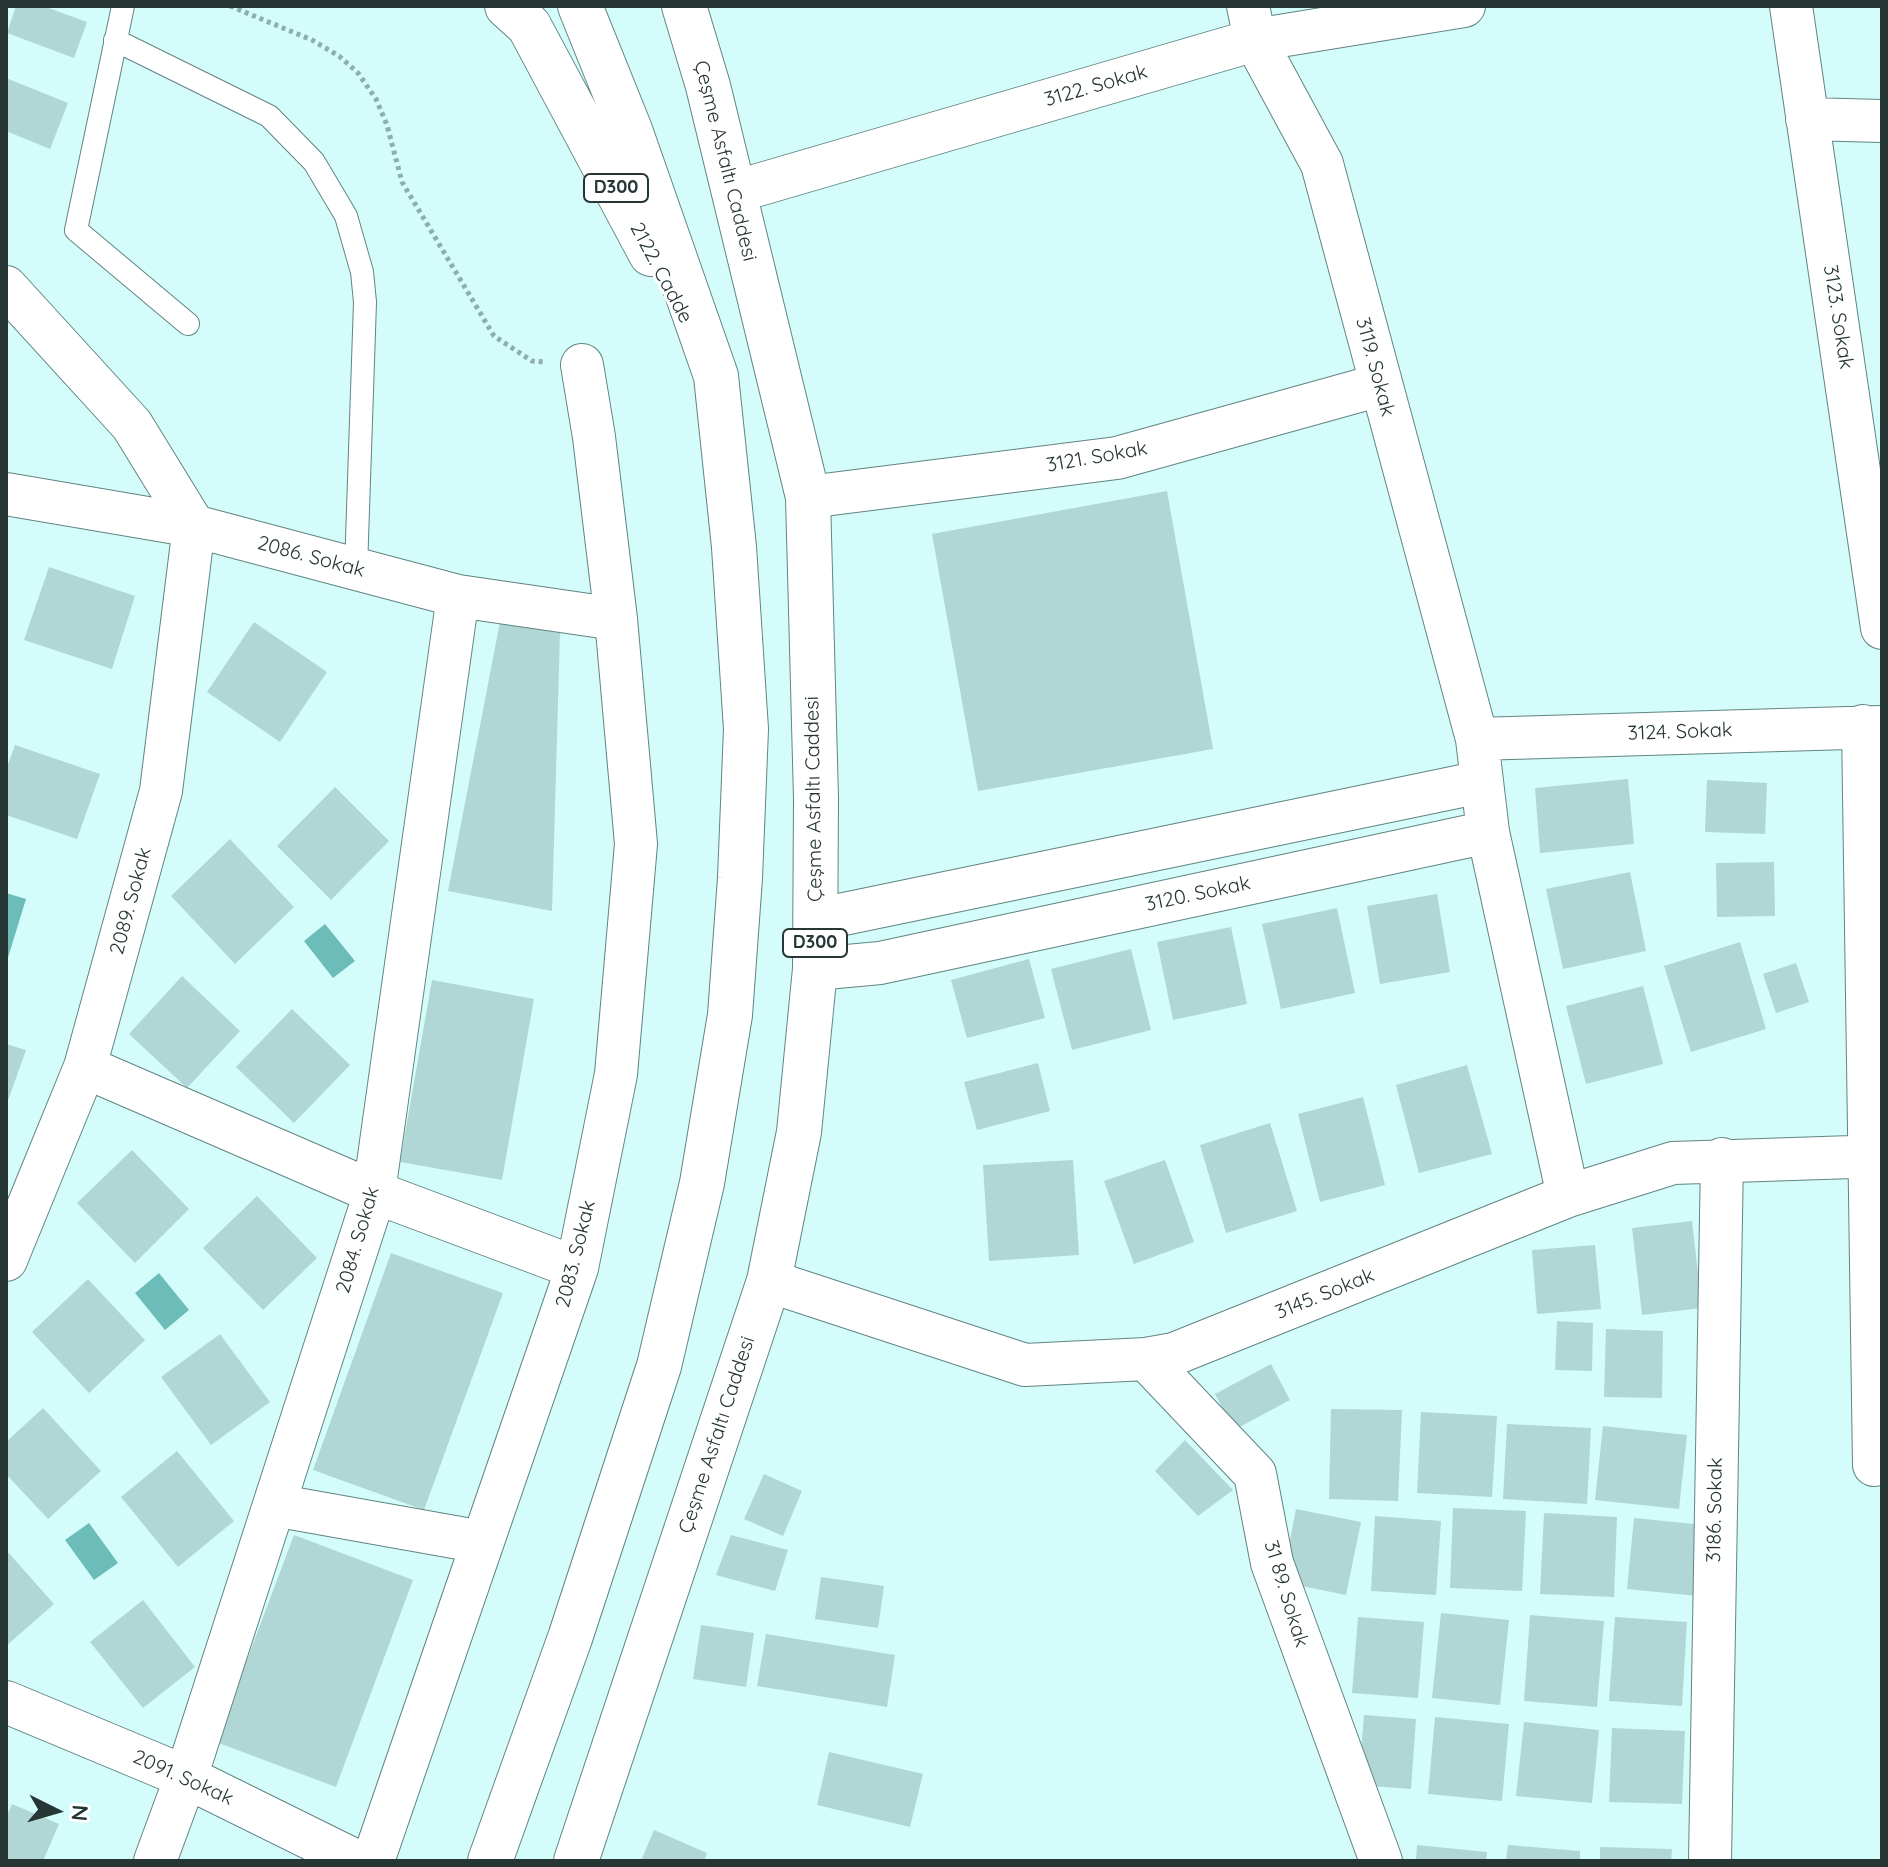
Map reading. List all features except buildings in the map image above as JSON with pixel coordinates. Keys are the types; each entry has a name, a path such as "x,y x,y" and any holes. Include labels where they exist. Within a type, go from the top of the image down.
{"highway":[{"name":"2122. Cadde","path":"507,6 529,26 716,376"},
{"path":"580,6 630,130 716,376"},
{"name":"Çeşme Asfaltı Caddesi","path":"576,1861 769,1281 799,1132 815,969 808,497 708,86 684,6"},
{"path":"708,86 715,6"},
{"name":"D300","path":"490,1861 570,1638 659,1366 702,1183 730,1015 746,729 734,547 716,376"}],"street":[{"name":"3122. Sokak","path":"734,192 1252,23 1464,6"},
{"name":"3123. Sokak","path":"1791,6 1882,628"},
{"name":"3119. Sokak","path":"1252,23 1322,164 1477,739"},
{"path":"1807,119 1882,121"},
{"path":"6,287 132,425 194,526"},
{"name":"2083. Sokak","path":"373,1861 577,1268 616,1074 636,844 616,619 582,365"},
{"name":"3121. Sokak","path":"808,497 1117,458 1380,385"},
{"name":"2086. Sokak","path":"6,494 194,526 458,596 616,619"},
{"name":"2089. Sokak","path":"6,1260 85,1067 161,791 194,526"},
{"name":"2084. Sokak","path":"155,1861 186,1777 374,1192 458,596"},
{"path":"1872,726 1878,1464"},
{"name":"3124. Sokak","path":"1477,739 1872,726"},
{"path":"1477,739 1488,832 1568,1196"},
{"path":"815,920 1481,782"},
{"name":"3120. Sokak","path":"815,969 880,963 1488,832"},
{"path":"85,1067 374,1192 577,1268"},
{"name":"3145. Sokak","path":"769,1281 1025,1365 1146,1359 1174,1354 1568,1196 1673,1163 1875,1156"},
{"name":"3186. Sokak","path":"1710,1861 1722,1159"},
{"name":"31 89. Sokak","path":"1146,1359 1255,1474 1272,1563 1381,1861"},
{"path":"274,1505 482,1542"},
{"name":"2091. Sokak","path":"6,1702 186,1777 356,1861"}],"lane":[{"path":"123,6 76,230 188,324"},
{"path":"115,40 269,116 314,162 346,216 362,272 365,302 356,569"}],"path":[{"path":"230,6 312,40 339,56 358,73 376,99 387,125 402,182 494,336 532,361 582,365"}],"water":[{"path":"6,893 26,899 6,964"},
{"path":"325,924 355,961 333,978 304,941"},
{"path":"159,1273 189,1310 165,1330 135,1293"},
{"path":"89,1523 118,1563 94,1580 65,1540"}]}
